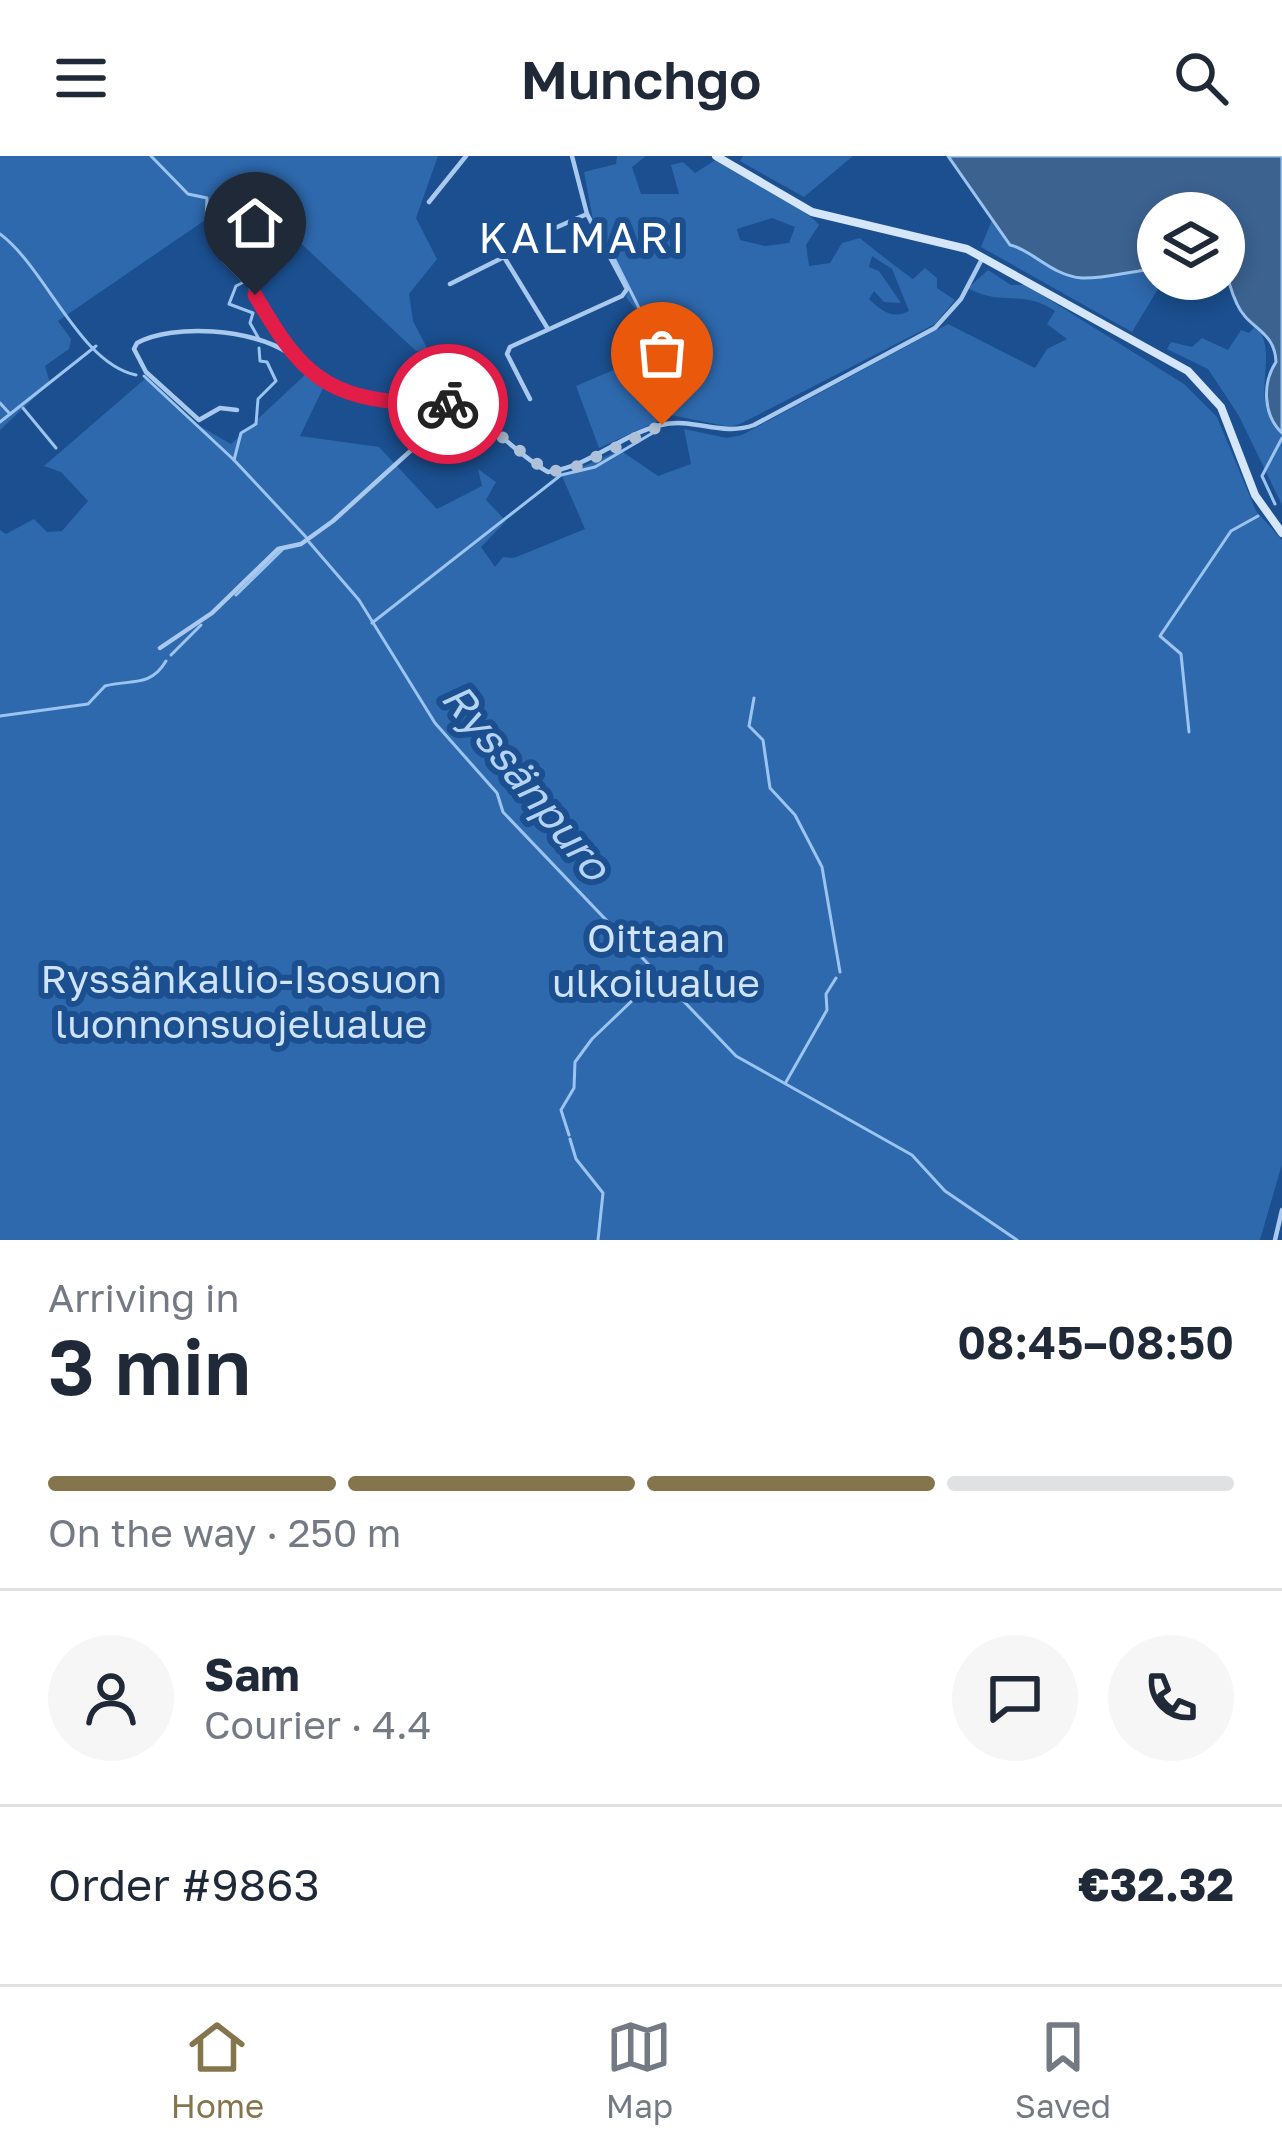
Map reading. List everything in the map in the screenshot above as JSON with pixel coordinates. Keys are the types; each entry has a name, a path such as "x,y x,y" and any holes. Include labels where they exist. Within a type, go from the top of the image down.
{"main road":[{"path":"716,156 812,212 872,230 933,237 982,256 1199,380 1221,407 1255,495 1282,533"}],"street":[{"path":"429,202 466,156"},
{"path":"530,400 507,354 510,347 622,296 627,289 587,214 572,156"},
{"path":"555,228 587,214"},
{"path":"236,232 243,274 285,350"},
{"path":"450,284 520,248"},
{"path":"237,410 220,408 199,420 146,372 134,349 137,344 182,330 204,330 285,350 338,390 459,407 548,472 573,468 662,425 736,431 935,328 961,299 982,256"},
{"path":"504,257 548,329"},
{"path":"160,648 212,613 278,549 301,544 332,520 459,407"},
{"path":"1275,1240 1282,1210"}],"green space":[{"path":"0,156 438,156 416,218 437,259 409,294 413,321 428,350 416,351 246,192 58,321 71,339 69,349 45,366 50,383 0,430"},
{"path":"617,156 646,156 632,167 641,194 679,194 671,165 683,162 695,173 717,159 819,225 806,245 809,266 830,263 842,243 860,238 913,279 925,268 937,278 937,288 955,300 935,324 742,423 730,427 671,415 599,448 576,386 665,348 626,297 629,286 593,220 584,172 616,164","holes":["772,218 795,227 789,243 765,246 740,240 737,229","872,256 892,269 909,311 892,314 869,299 874,291 884,302 901,303 879,271 869,267"]},
{"path":"743,156 853,156 804,197 740,161"},
{"path":"992,220 1010,245 1065,274 1099,277 1137,272 1137,300 1151,300 1132,332 981,247"},
{"path":"988,270 1011,285 1026,285 1184,384 1217,417 1256,511 1282,540 1282,1164 1260,1240 0,1240 0,530 6,534 34,519 47,532 62,531 88,501 61,472 44,466 146,378 196,424 231,444 306,374 324,386 300,436 379,447 437,509 482,486 478,469 496,482 486,500 506,521 481,547 495,567 503,557 514,558 585,529 562,476 620,450 658,476 691,464 684,429 727,438 742,435 948,324 1035,368 1047,349 1067,339 1047,324 1055,311 1032,301 991,297 968,288"},
{"path":"1256,325 1266,351 1266,406 1282,433 1282,505 1239,416 1208,369 1167,349 1171,342 1192,347 1202,338 1228,350 1241,330 1249,333"}],"shaded area":[{"path":"948,156 1282,156 1282,433 1271,417 1267,399 1274,351 1236,300 1245,300 1245,192 1137,192 1137,272 1071,276 1010,245"}],"waterway":[{"name":"Ryssänpuro","path":"151,156 188,194 207,198 206,221 222,226 230,255 223,261 244,282 236,286 229,304 253,313 250,323 259,339"},
{"path":"595,220 664,358 664,421"},
{"path":"0,234 17,249 97,353 136,375"},
{"path":"0,422 96,346"},
{"name":"Ryssänpuro","path":"259,348 260,361 267,362 276,381 258,399 256,424 241,433 234,460 306,537"},
{"path":"144,376 234,460"},
{"path":"0,403 10,414"},
{"path":"23,408 56,448"},
{"path":"372,623 561,475 595,467 656,431"},
{"path":"1275,504 1262,476 1282,438"},
{"path":"1189,732 1181,654 1160,636 1231,531 1258,516"},
{"name":"Ryssänpuro","path":"309,542 359,600 435,723 497,793 503,812 736,1056 912,1155 945,1191 1017,1240"},
{"path":"236,595 282,550"},
{"path":"171,655 201,625"},
{"path":"0,716 88,704 105,686 146,679 166,661"},
{"path":"754,698 749,726 763,740 770,788 795,815 822,867 840,972"},
{"path":"569,1135 561,1110 574,1088 575,1062 592,1039 660,974"},
{"path":"786,1082 827,1010 826,994 836,978"},
{"path":"570,1139 576,1159 603,1193 598,1240"}],"way so far":[{"path":"448,404 469,412 522,458 548,472 573,468 662,425"}],"district":[{"name":"KALMARI","path":"583,237"}],"route":[{"path":"255,295 285,350 338,390 402,402 448,404"}],"park label":[{"name":"Oittaan ulkoilualue","path":"656,960"},
{"name":"Ryssänkallio-Isosuon luonnonsuojelualue","path":"241,1000"}]}
